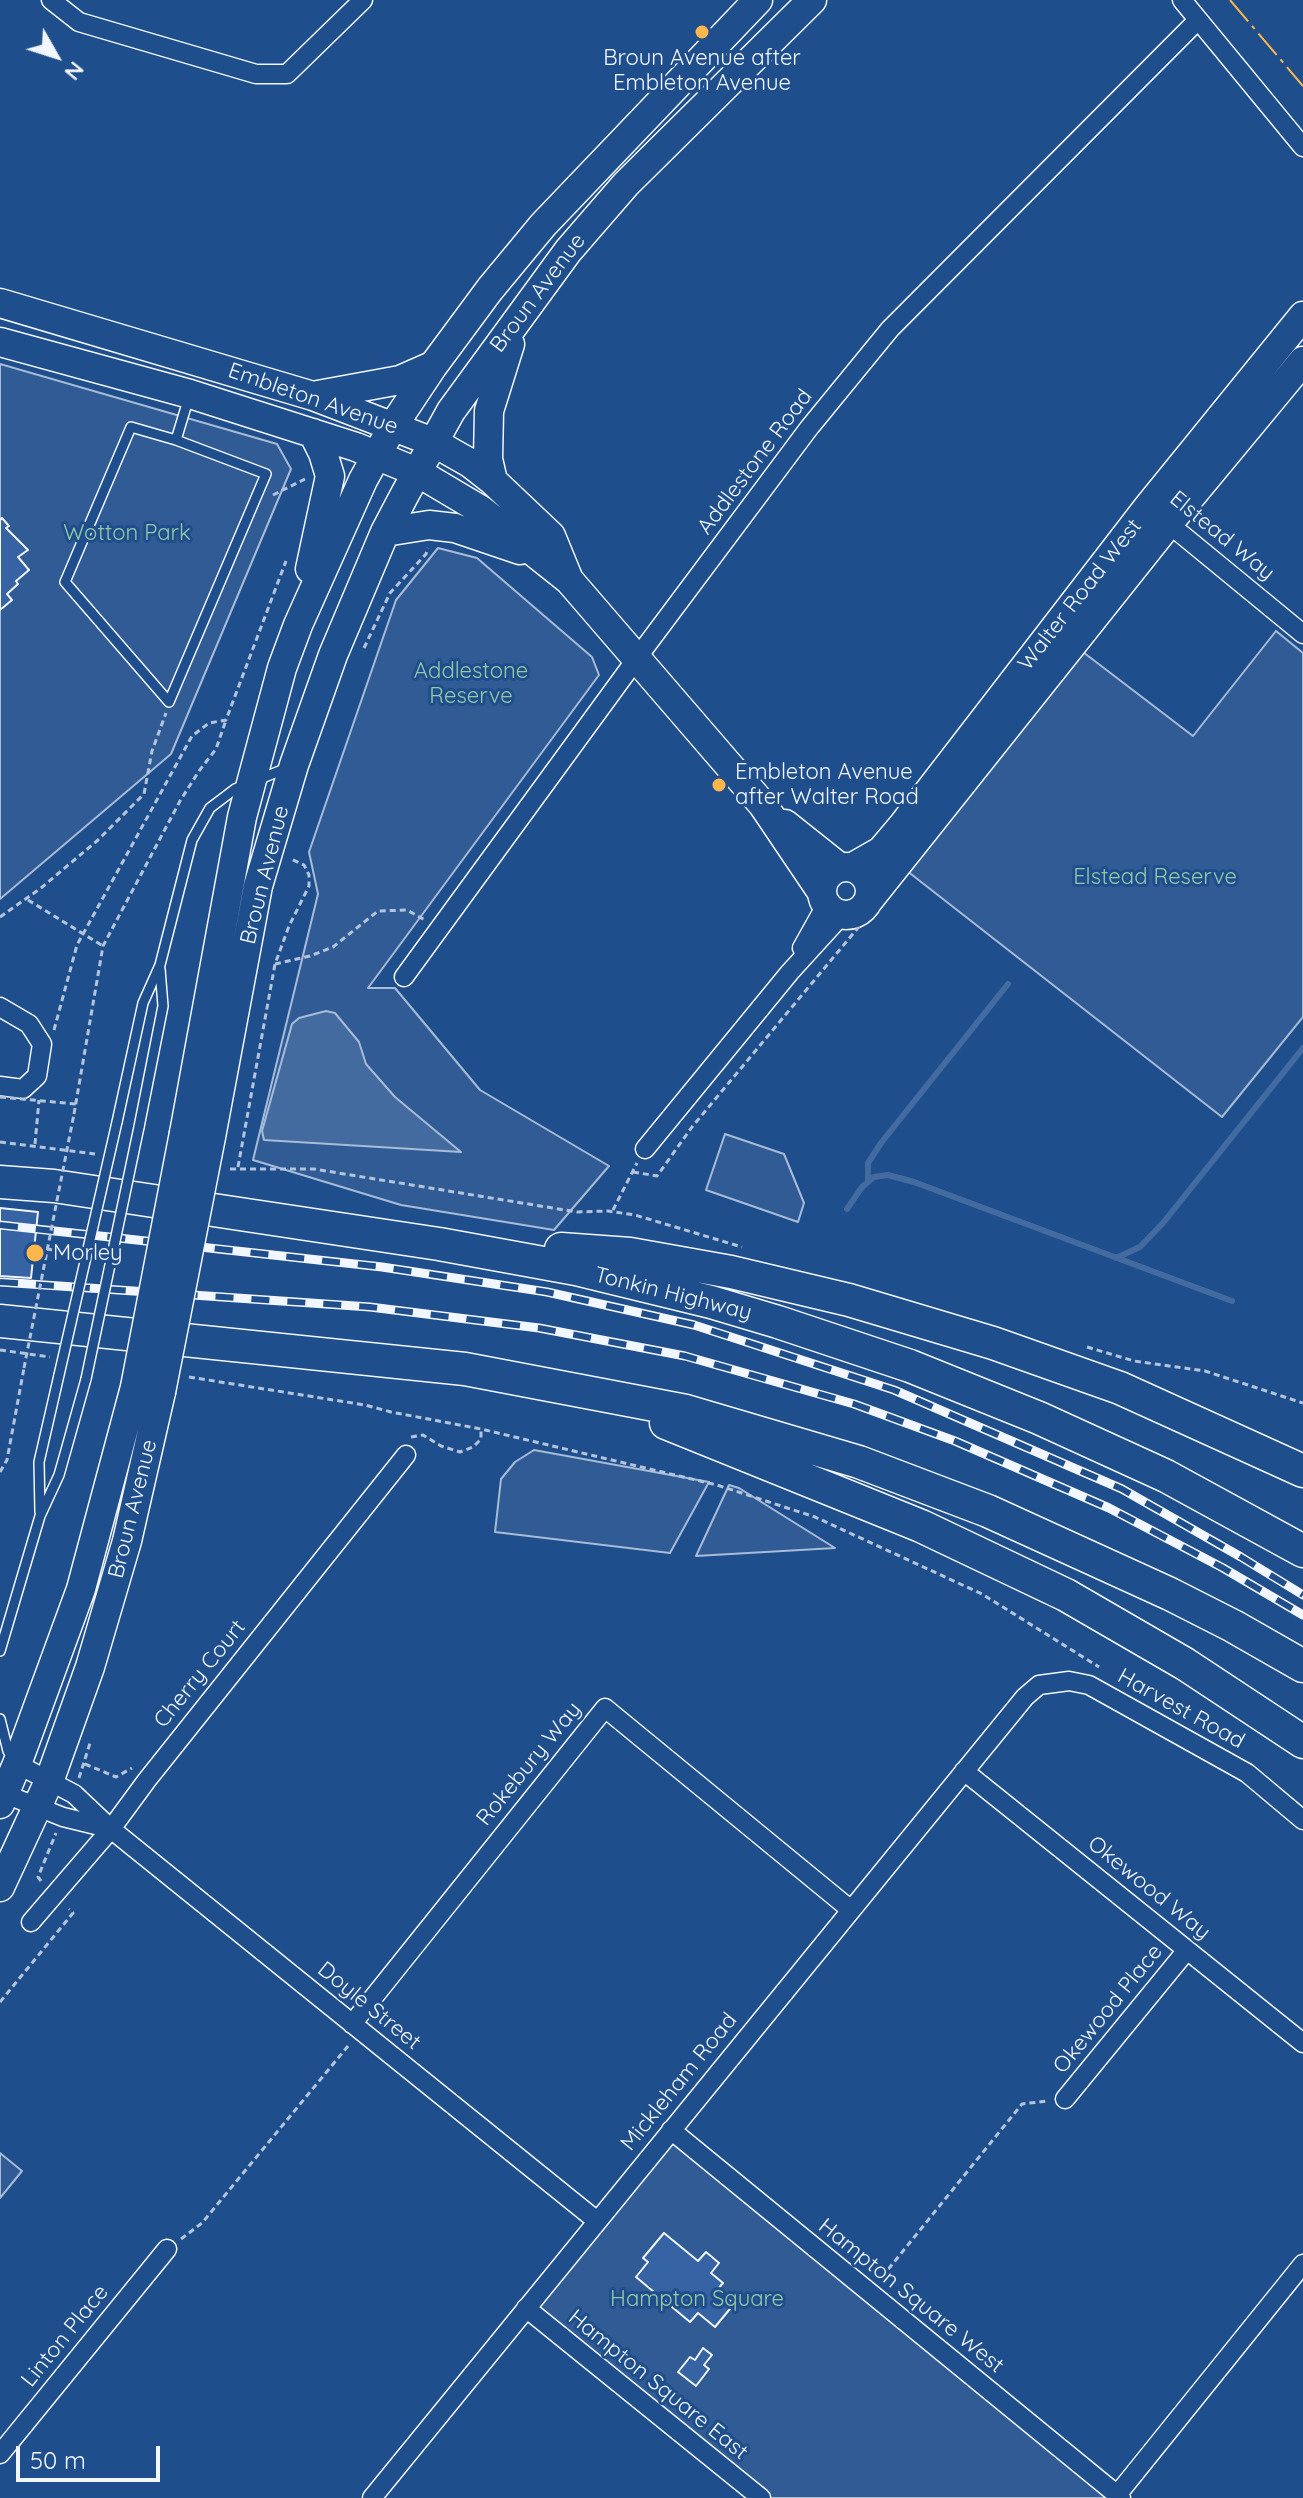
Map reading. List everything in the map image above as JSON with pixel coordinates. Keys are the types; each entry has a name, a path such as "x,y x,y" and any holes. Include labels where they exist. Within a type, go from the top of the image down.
{"highway":[{"name":"Tonkin Highway","path":"0,1182 54,1186 508,1255 711,1302 845,1343 975,1391 1090,1440 1228,1508 1303,1551"},
{"path":"370,1234 630,1254 731,1272 849,1300 993,1343 1120,1388 1303,1471"},
{"path":"0,1321 465,1369 686,1411 859,1462 988,1511 1170,1594 1303,1666"},
{"path":"592,1393 921,1526 1066,1595 1185,1664 1303,1742"}],"main road":[{"name":"Broun Avenue","path":"0,1887 50,1779 90,1667 123,1555 159,1385 242,817 282,668 298,625 376,455 433,366 490,289 543,225 758,0"},
{"name":"Broun Avenue","path":"197,1135 258,886 294,765 333,655 385,532 433,442 451,411 568,251 626,184 812,0"},
{"path":"5,343 11,306"},
{"name":"Embleton Avenue","path":"11,306 313,396 433,442 470,463 493,481 551,536 569,580"},
{"path":"493,481 488,459 489,411 523,310"},
{"name":"Walter Road West","path":"868,901 1303,316"},
{"name":"Embleton Avenue","path":"5,343 190,394 376,455 417,472 481,510 569,580 763,805 830,903"},
{"name":"Walter Road West","path":"846,867 881,851 1158,515 1303,361"},
{"path":"313,396 400,380 433,366"},
{"path":"298,625 330,476 313,433"},
{"path":"385,532 429,525 455,528 536,556"},
{"name":"Embleton Avenue","path":"763,805 846,867"},
{"path":"846,867 866,877 870,893 868,901 855,913 830,903 826,876 846,867"},
{"name":"Broun Avenue","path":"2,1799 159,1385"}],"street":[{"path":"51,0 79,22 256,74 287,74 363,0"},
{"path":"1182,0 1303,147"},
{"name":"Addlestone Road","path":"404,977 809,428 890,329 1198,20"},
{"name":"Elstead Way","path":"1158,515 1303,634"},
{"path":"645,1149 790,972 830,903"},
{"path":"0,1086 23,1089 37,1076 42,1044 29,1024 1,1010"},
{"name":"Cherry Court","path":"31,1922 111,1829 406,1455"},
{"name":"Harvest Road","path":"1025,1697 1039,1685 1069,1681 1089,1685 1247,1773 1303,1820"},
{"name":"Mickleham Road","path":"372,2498 1025,1697"},
{"name":"Rokebury Way","path":"356,2027 605,1708 851,1910"},
{"name":"Doyle Street","path":"17,1764 74,1794 111,1829 597,2221"},
{"name":"Okewood Way","path":"964,1771 1303,2043"},
{"name":"Doyle Street","path":"2,1799 111,1829"},
{"name":"Okewood Place","path":"1065,2099 1187,1950"},
{"name":"Hampton Square West","path":"671,2130 1119,2496"},
{"name":"Linton Place","path":"0,2454 167,2249"},
{"path":"1119,2496 1303,2264"},
{"name":"Hampton Square East","path":"526,2308 761,2498"}],"lane":[{"path":"176,440 190,394"},
{"path":"131,427 176,440 266,474 169,702 65,582 131,427"},
{"path":"40,1516 39,1462 143,1003 160,965 192,840 210,808 235,789 294,765"},
{"path":"0,1651 40,1516 59,1475 86,1379 163,1006 160,965"},
{"path":"0,1719 8,1751 17,1764"}],"path":[{"path":"253,505 312,475 307,486"},
{"path":"364,647 390,593 426,554 430,544 429,525"},
{"path":"0,1472 7,1460 76,1104 103,946 180,801 216,749 287,558"},
{"path":"0,917 98,840 144,794 152,751 169,702"},
{"path":"51,1043 82,935 192,736 209,723 226,720"},
{"path":"238,1169 275,964 309,886 309,875 304,865 288,858"},
{"path":"26,899 103,946"},
{"path":"275,964 333,947 378,911 407,910 440,928"},
{"path":"35,1146 40,1088"},
{"path":"0,1097 76,1104"},
{"path":"612,1211 645,1149"},
{"path":"0,1350 61,1359"},
{"path":"159,1385 365,1405 717,1485 815,1517 982,1594 1107,1672"},
{"path":"406,1455 400,1442 412,1437 423,1435 441,1446 460,1452 473,1447 481,1439 481,1429"},
{"path":"85,1764 116,1777 132,1768"},
{"path":"0,2002 73,1913 53,1895"},
{"path":"167,2249 202,2223 356,2027"},
{"path":"869,2292 1022,2104 1065,2099"}],"shaded area":[{"name":"Wotton Park","path":"0,364 277,444 291,469 171,754 0,899"},
{"name":"Addlestone Reserve","path":"438,548 477,558 592,657 599,675 368,988 395,988 480,1090 609,1166 554,1230 401,1205 253,1160 318,894 309,852 396,600"},
{"name":"Elstead Reserve","path":"1276,631 1303,653 1303,1017 1222,1117 902,867 1079,649 1193,736"},
{"path":"326,1011 335,1013 359,1042 366,1064 395,1097 461,1152 264,1140 262,1131 292,1024 299,1018"},
{"path":"725,1134 784,1154 804,1203 798,1222 706,1190"},
{"path":"534,1450 709,1482 670,1553 495,1532 501,1479 515,1462"},
{"path":"729,1485 739,1488 835,1548 696,1556"},
{"name":"Hampton Square","path":"671,2130 1121,2498 761,2498 526,2308"},
{"path":"0,2153 22,2171 0,2198"}],"building":[{"path":"2,518 9,526 6,528 28,550 18,557 29,570 16,581 18,584 7,594 12,600 0,610 0,520"},
{"path":"0,1208 38,1212 31,1278 0,1276"},
{"path":"664,2233 698,2261 706,2252 719,2263 711,2273 723,2283 717,2290 734,2304 715,2327 698,2313 690,2322 636,2277 648,2262 643,2258"},
{"path":"703,2348 712,2355 704,2365 709,2369 696,2386 678,2372 690,2357 695,2360"}],"waterway":[{"path":"868,1182 868,1163 881,1143 1008,984"},
{"path":"1116,1258 1140,1247 1163,1223 1303,1048"},
{"path":"847,1209 862,1187 874,1177 888,1175 1232,1301"}],"railway":[{"path":"0,1225 382,1267 547,1292 694,1325 894,1390 1122,1489 1303,1595"},
{"path":"0,1282 370,1307 539,1328 685,1356 854,1404 955,1441 1109,1508 1223,1568 1303,1615"}],"power":[{"path":"1230,0 1303,86"}],"place":[{"name":"Broun Avenue after Embleton Avenue","path":"702,32"},
{"name":"Embleton Avenue after Walter Road","path":"719,785"},
{"name":"Morley","path":"35,1253"}]}
